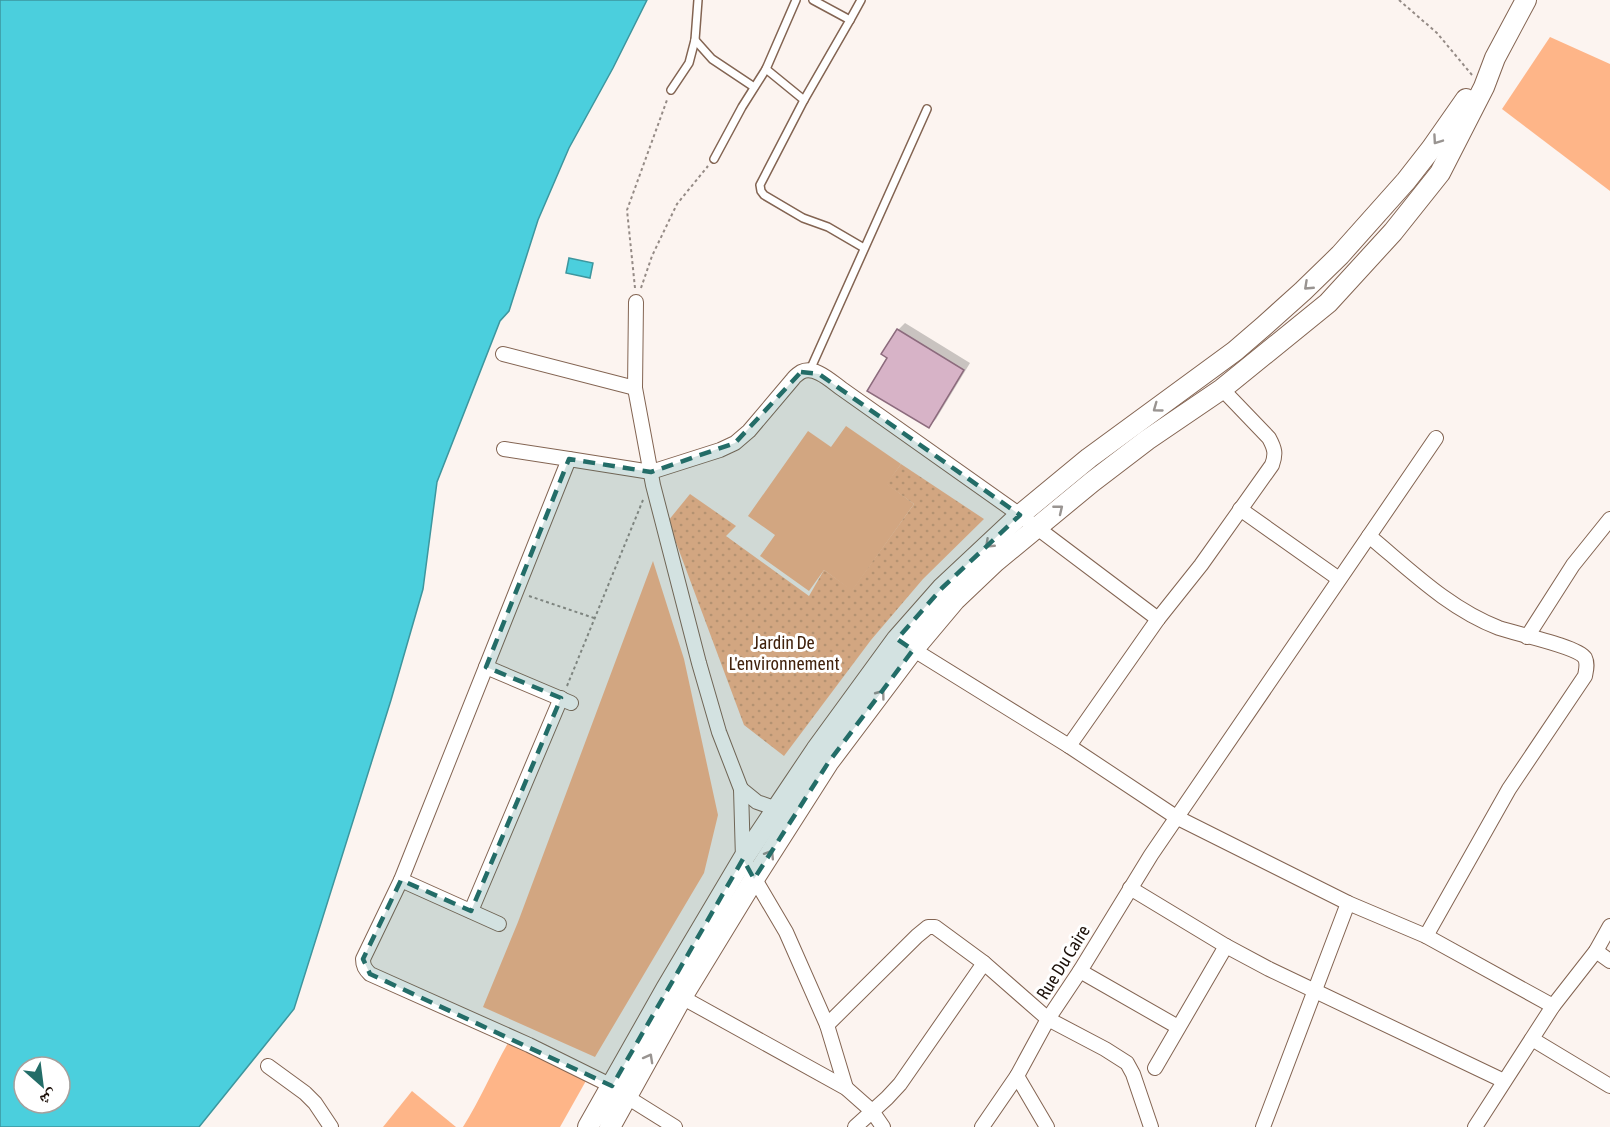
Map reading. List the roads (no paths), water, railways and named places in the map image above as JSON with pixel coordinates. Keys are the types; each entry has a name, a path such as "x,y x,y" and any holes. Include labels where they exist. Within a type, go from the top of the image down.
{"main road":[{"path":"674,993 754,879 828,763 955,600 995,562 1092,482 1222,389 1328,303 1393,232 1440,173 1484,87 1495,58 1526,0"},
{"path":"588,1127 620,1091 674,993 743,859 816,750 897,639 942,588 1020,515 1098,452 1235,351 1303,291 1340,255 1406,181 1495,58"},
{"path":"610,1127 620,1091"}],"street":[{"path":"636,302 635,388 652,478 699,663 719,732 741,789 743,859 786,932 827,1025 846,1088"},
{"path":"503,354 635,388"},
{"path":"504,449 569,459 652,478 735,443 749,431 793,379 801,372 810,370 842,389 1037,527 1158,619"},
{"path":"1069,746 1158,619 1201,565 1272,465 1276,455 1269,438 1222,389"},
{"name":"Rue Du Caire","path":"982,1127 1017,1076 1048,1019 1176,817 1436,438"},
{"path":"569,459 401,880 363,959 365,970 370,974 529,1045 620,1091 675,1127"},
{"path":"1240,509 1340,579"},
{"path":"1527,637 1573,565 1610,519"},
{"path":"1369,536 1452,603 1476,618 1527,637 1561,645 1584,656 1587,663 1585,676 1509,789 1426,936"},
{"path":"897,639 1069,746 1176,817 1348,903 1426,936 1553,1006"},
{"path":"471,911 566,701 486,668"},
{"path":"741,789 757,802 777,809"},
{"path":"401,880 499,924"},
{"path":"1130,888 1226,946 1314,991 1504,1081"},
{"path":"1263,1127 1348,903"},
{"path":"1475,1127 1553,1006 1596,951 1610,926"},
{"path":"827,1025 917,936 928,927 935,927 984,963 1048,1019 1105,1049 1126,1063 1133,1074 1151,1127"},
{"path":"1155,1068 1226,946"},
{"path":"1596,951 1610,961"},
{"path":"855,1127 900,1084 984,963"},
{"path":"1080,971 1178,1028"},
{"path":"674,993 846,1088 872,1112 883,1127"},
{"path":"1532,1039 1610,1086"},
{"path":"268,1066 305,1093 332,1127"},
{"path":"1017,1076 1047,1127"}],"lane":[{"path":"671,90 688,63 695,40 698,0"},
{"path":"714,159 766,69 796,0"},
{"path":"813,0 850,20"},
{"path":"861,0 759,185 764,195 803,218 828,227 864,248"},
{"path":"695,40 712,59 754,87"},
{"path":"766,69 804,100"},
{"path":"810,370 927,109"}],"water":[{"path":"0,0 647,0 569,148 538,220 509,311 500,321 437,482 423,589 391,700 294,1009 199,1127 0,1127"},
{"path":"569,258 593,263 590,278 566,273"}],"park label":[{"name":"Jardin De L'environnement","path":"784,652"}]}
